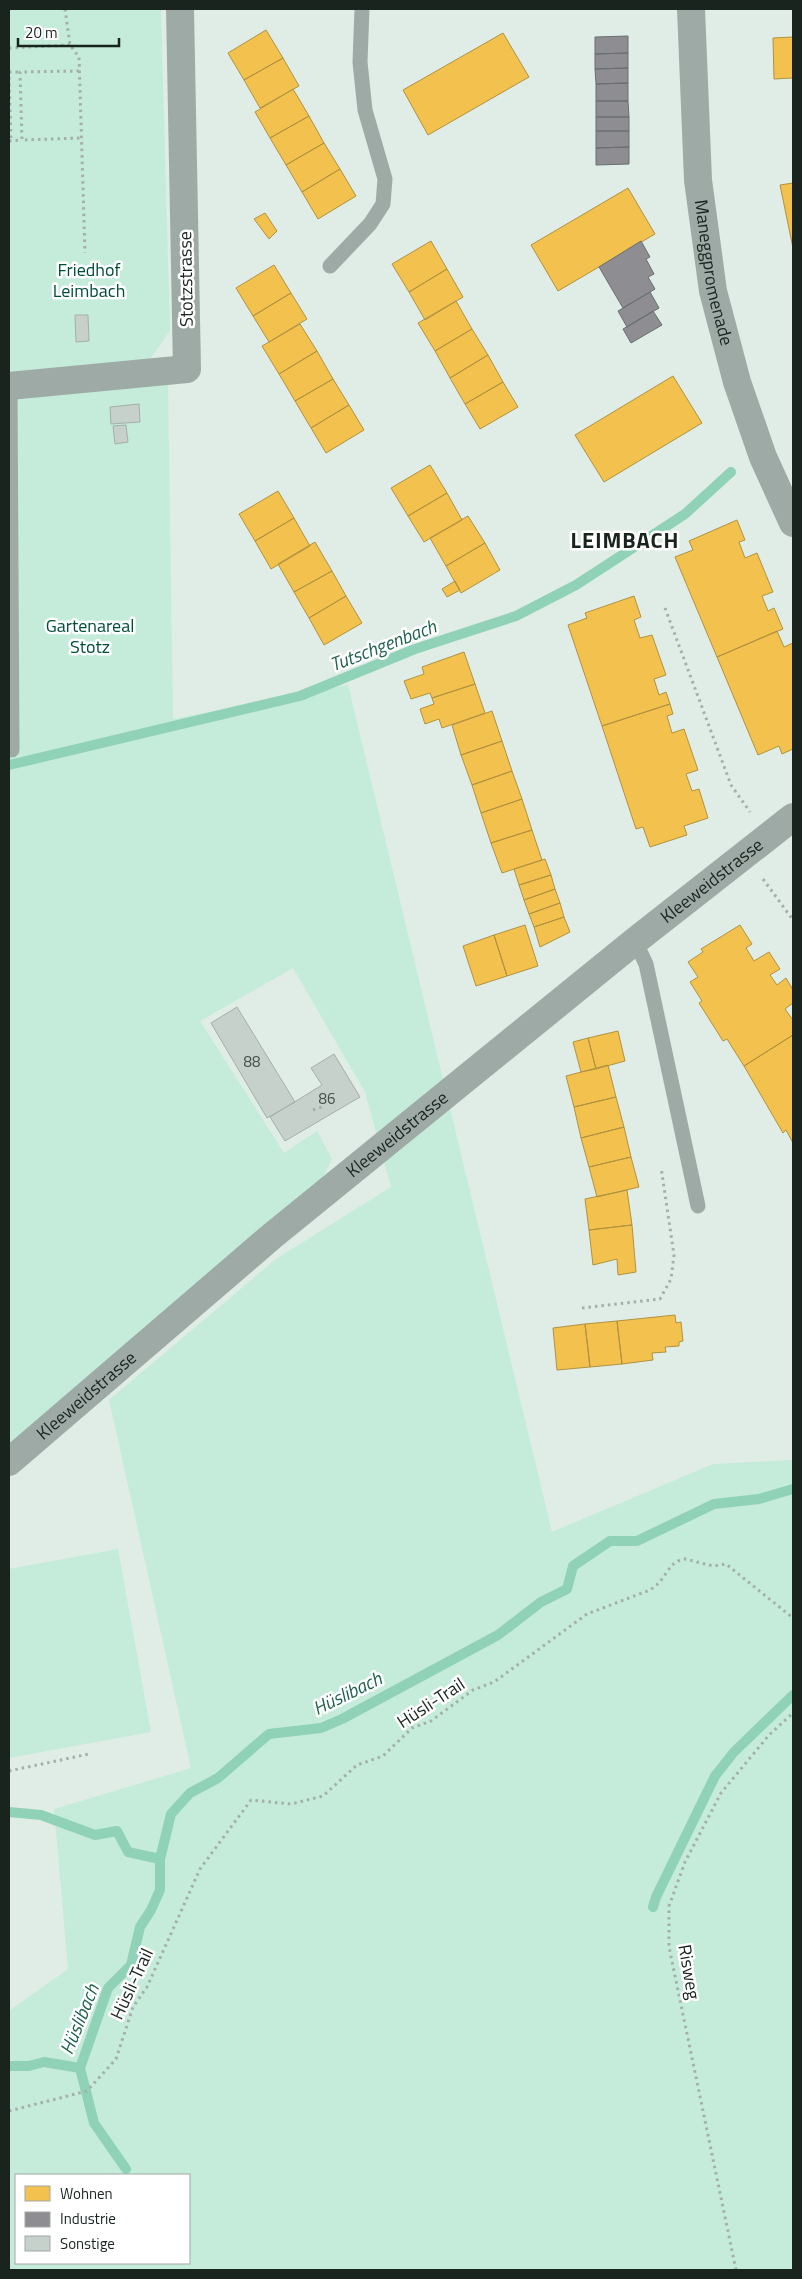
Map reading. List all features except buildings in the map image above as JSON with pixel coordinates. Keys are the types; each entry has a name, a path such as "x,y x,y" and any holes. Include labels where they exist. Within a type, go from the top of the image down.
{"street":[{"name":"Stotzstrasse","path":"9,386 187,369 180,9"},
{"name":"Maneggpromenade","path":"691,9 698,180 713,291 743,400 763,457 793,523"},
{"name":"Kleeweidstrasse","path":"9,1462 272,1236 635,941 793,817"}],"lane":[{"path":"330,266 370,224 383,204 385,179 364,110 360,62 362,9"},
{"path":"9,386 12,750"},
{"path":"635,941 646,964 698,1206"}],"path":[{"path":"65,9 70,44 79,57 85,253"},
{"path":"9,48 70,44"},
{"path":"9,72 79,71"},
{"path":"20,72 22,140"},
{"path":"9,77 10,141 81,138"},
{"path":"665,608 731,784 767,838"},
{"path":"745,855 793,920"},
{"path":"312,1110 322,1107"},
{"path":"582,1308 660,1299 671,1279 674,1255 660,1158"},
{"name":"Hüsli-Trail","path":"9,2111 87,2091 116,2059 133,2007 147,1987 200,1869 251,1800 292,1804 322,1796 357,1765 382,1756 412,1728 431,1721 473,1690 494,1682 587,1614 655,1587 672,1565 678,1561 685,1559 713,1566 726,1564 793,1618"},
{"name":"Risweg","path":"736,2270 669,1946 669,1906 685,1862 721,1793 768,1735 793,1713"},
{"path":"9,1770 89,1754"}],"green space":[{"name":"Friedhof Leimbach","path":"9,9 161,9 170,331 147,363 9,376"},
{"name":"Gartenareal Stotz","path":"168,384 173,719 348,685 552,1532 713,1464 793,1460 793,2270 9,2270 9,2011 68,1969 54,1809 191,1768 109,1400 276,1259 391,1187 365,1092 293,968 200,1021 284,1153 317,1131 332,1159 322,1179 9,1444 9,398"},
{"path":"118,1549 151,1732 9,1758 9,1569"}],"waterway":[{"name":"Tutschgenbach","path":"9,765 300,696 415,649 516,616 576,585 685,514 731,472"},
{"name":"Hüslibach","path":"9,2066 29,2066 44,2062 80,2068 108,1988 131,1965 140,1927 151,1910 160,1890 160,1859 171,1814 190,1793 218,1778 269,1734 321,1728 342,1719 498,1635 541,1602 567,1589 573,1566 610,1541 637,1541 714,1504 759,1499 793,1489"},
{"path":"653,1907 656,1897 715,1776 734,1752 793,1695"},
{"path":"9,1812 41,1815 95,1835 117,1831 128,1852 160,1859"},
{"path":"80,2068 94,2123 126,2169"}],"district":[{"name":"LEIMBACH","path":"625,540"}]}
